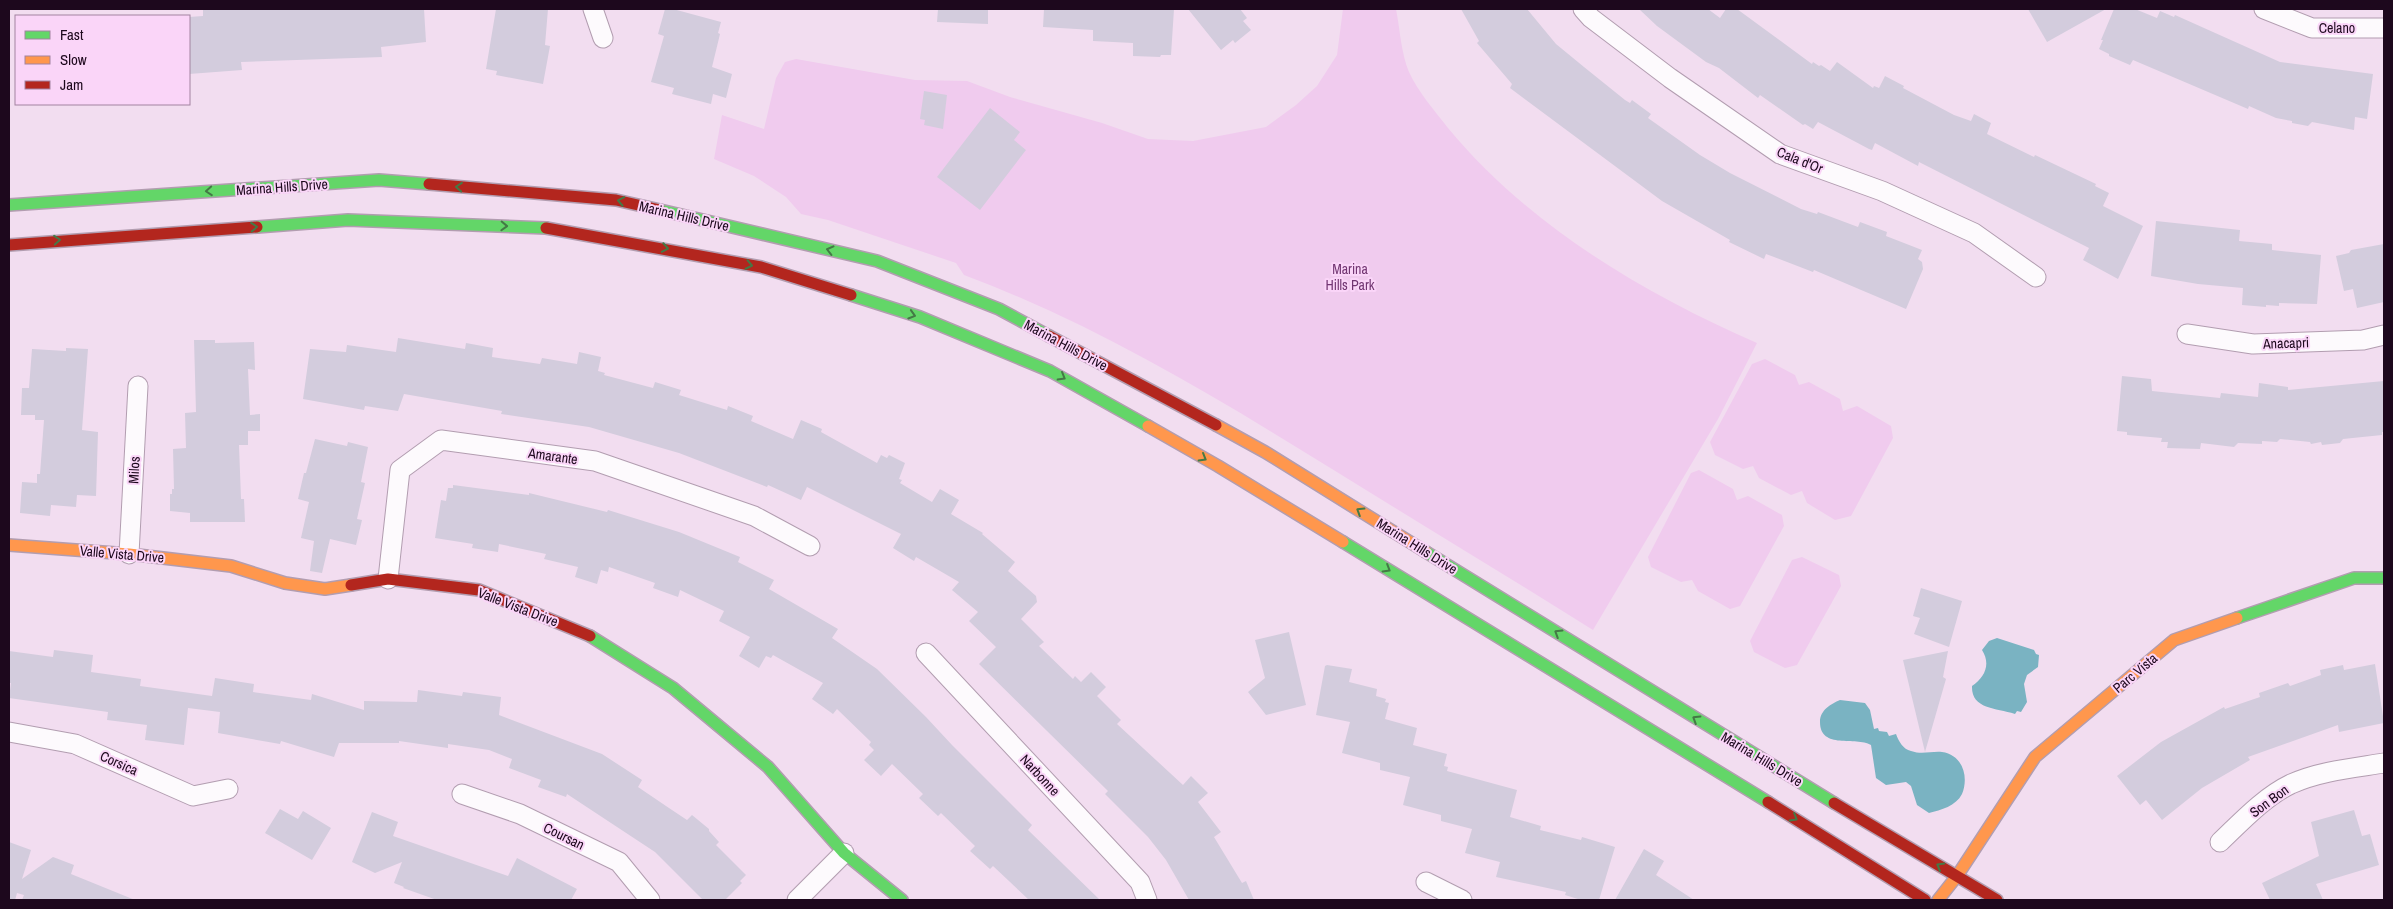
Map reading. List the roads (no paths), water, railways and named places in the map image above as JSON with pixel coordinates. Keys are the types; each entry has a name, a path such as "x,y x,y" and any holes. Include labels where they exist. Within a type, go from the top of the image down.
{"street":[{"path":"593,9 602,38"},
{"name":"Cala d'Or","path":"1583,9 1591,18 1670,78 1780,154 1882,191 1974,233 2036,277"},
{"name":"Celano","path":"2264,9 2312,28 2384,28"},
{"name":"Marina Hills Drive","path":"9,206 379,180 616,200 877,261 999,308 1265,452 1750,752 1997,900"},
{"path":"9,245 348,220 543,228 702,254 761,267 920,317 1050,370 1218,466 1862,859 1925,900"},
{"name":"Anacapri","path":"2187,334 2253,344 2363,340 2384,335"},
{"name":"Milos","path":"129,554 138,386"},
{"name":"Amarante","path":"388,579 400,470 441,440 595,461 754,516 810,546"},
{"name":"Valle Vista Drive","path":"9,545 129,554 231,566 284,583 325,589 388,579 479,590 584,632 673,688 768,767 844,853 902,900"},
{"name":"Parc Vista","path":"1957,876 2036,757 2174,640 2354,578 2384,578"},
{"name":"Narbonne","path":"926,653 1140,882 1147,900"},
{"name":"Corsica","path":"9,732 76,744 192,796 228,789"},
{"name":"Son Bon","path":"2220,842 2256,808 2290,785 2317,775 2384,763"},
{"name":"Coursan","path":"462,794 520,814 619,862 650,900"},
{"path":"797,900 844,853"},
{"path":"1938,900 1957,876"},
{"path":"1426,882 1462,900"}],"water":[{"path":"1997,638 2034,650 2039,655 2038,667 2027,675 2024,684 2027,702 2021,712 2017,711 2015,714 1992,709 1980,703 1973,694 1972,686 1980,679 1985,670 1986,660 1982,650 1989,641"},
{"path":"1840,700 1865,703 1870,710 1874,729 1878,728 1879,731 1887,732 1889,736 1896,734 1898,740 1908,750 1919,753 1942,752 1955,757 1963,768 1965,781 1962,794 1956,802 1948,807 1929,813 1917,805 1911,786 1906,782 1886,785 1876,778 1871,745 1840,741 1826,736 1822,731 1820,718 1824,711"}],"park label":[{"name":"Marina Hills Park","path":"1350,278"}]}
